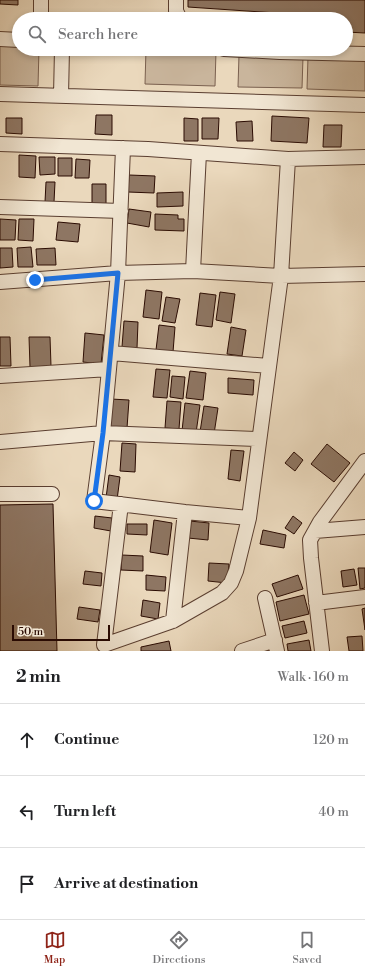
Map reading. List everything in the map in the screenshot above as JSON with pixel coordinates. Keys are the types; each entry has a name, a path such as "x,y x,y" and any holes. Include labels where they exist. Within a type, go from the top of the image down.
{"street":[{"path":"41,0 41,12"},
{"path":"176,0 176,12"},
{"path":"0,39 12,40"},
{"path":"353,53 365,54"},
{"path":"60,96 62,56"},
{"path":"0,94 365,105"},
{"path":"0,144 123,148 288,160 365,157"},
{"path":"123,148 118,273 103,433 94,501 249,518"},
{"path":"193,271 199,153"},
{"path":"121,504 104,645 173,621 222,593 231,583 236,571 249,518 281,276 288,160"},
{"path":"0,207 121,211"},
{"path":"0,282 118,273 193,271 281,276 365,274"},
{"path":"111,353 269,366"},
{"path":"0,376 109,369"},
{"path":"0,442 103,433 260,439"},
{"path":"322,651 310,540 320,522 365,461"},
{"path":"0,494 52,494"},
{"path":"173,621 184,512"},
{"path":"315,531 365,527"},
{"path":"316,603 365,597"},
{"path":"242,651 276,645 265,598"}],"shaded area":[{"path":"0,46 12,46 12,56 39,56 38,86 0,85"},
{"path":"146,56 216,56 215,86 145,84"},
{"path":"239,56 303,57 302,88 238,87"},
{"path":"308,57 365,59 365,91 307,89"}],"building":[{"path":"0,0 18,0 18,5 0,4"},
{"path":"188,0 365,0 365,33 353,32 353,12 262,12 188,7"},
{"path":"96,115 112,115 112,135 95,134"},
{"path":"272,116 309,118 307,143 271,141"},
{"path":"6,118 22,118 22,134 6,133"},
{"path":"184,118 198,119 198,141 184,141"},
{"path":"202,118 219,118 218,139 202,139"},
{"path":"252,121 253,141 237,141 236,122"},
{"path":"324,125 342,125 341,147 323,147"},
{"path":"19,155 36,156 35,178 19,177"},
{"path":"39,157 55,157 55,174 40,175"},
{"path":"58,158 72,158 72,176 58,176"},
{"path":"76,159 90,160 89,178 75,178"},
{"path":"129,175 155,176 154,193 128,192"},
{"path":"46,182 55,182 54,202 45,202"},
{"path":"92,184 106,184 106,205 92,205"},
{"path":"183,192 183,206 157,207 157,193"},
{"path":"129,209 151,212 149,227 127,223"},
{"path":"155,214 178,215 178,219 184,219 184,231 155,230"},
{"path":"0,219 16,220 15,240 0,240"},
{"path":"19,219 34,219 33,241 18,240"},
{"path":"58,222 80,224 78,242 56,240"},
{"path":"31,247 33,267 18,267 17,248"},
{"path":"0,248 12,248 13,267 0,268"},
{"path":"55,248 56,265 37,265 36,249"},
{"path":"146,290 162,292 159,319 143,317"},
{"path":"220,292 235,294 231,323 216,320"},
{"path":"200,293 216,295 212,327 196,325"},
{"path":"166,297 180,299 175,323 162,321"},
{"path":"124,321 138,322 137,348 122,347"},
{"path":"159,325 175,327 173,352 156,350"},
{"path":"231,327 246,330 242,356 227,354"},
{"path":"85,333 104,335 101,364 83,362"},
{"path":"0,337 10,337 11,366 0,366"},
{"path":"29,337 50,337 51,366 30,367"},
{"path":"156,369 170,370 167,398 153,397"},
{"path":"190,371 206,373 203,400 186,398"},
{"path":"172,376 185,377 183,399 170,397"},
{"path":"228,378 254,380 253,395 228,393"},
{"path":"111,399 129,400 127,428 109,427"},
{"path":"167,401 181,402 179,429 165,428"},
{"path":"185,403 200,405 196,433 182,431"},
{"path":"204,406 218,408 214,434 200,432"},
{"path":"122,443 136,444 135,472 120,471"},
{"path":"327,444 350,463 334,482 311,464"},
{"path":"231,450 244,451 240,481 228,479"},
{"path":"294,452 303,460 295,471 285,463"},
{"path":"109,475 120,477 117,500 106,498"},
{"path":"53,504 57,651 0,651 0,505"},
{"path":"95,516 112,518 111,531 94,528"},
{"path":"293,516 302,523 294,534 285,528"},
{"path":"154,520 172,523 168,555 150,552"},
{"path":"190,521 209,523 208,540 188,538"},
{"path":"127,524 147,524 147,535 127,534"},
{"path":"263,530 286,535 284,548 260,544"},
{"path":"122,555 143,556 143,571 121,570"},
{"path":"209,563 229,564 227,583 208,581"},
{"path":"358,568 365,568 365,588 360,589"},
{"path":"354,569 357,585 343,587 341,571"},
{"path":"85,571 102,573 101,586 83,584"},
{"path":"146,575 166,577 165,591 146,590"},
{"path":"298,575 303,589 277,597 272,584"},
{"path":"304,595 309,614 280,621 276,602"},
{"path":"143,600 160,603 158,619 141,616"},
{"path":"79,607 100,610 98,622 77,619"},
{"path":"365,608 365,630 362,609"},
{"path":"304,621 307,633 285,638 282,626"},
{"path":"362,636 363,651 349,651 347,637"},
{"path":"309,640 311,651 288,651 287,644"},
{"path":"169,641 171,651 141,651 141,647"}],"route":[{"path":"35,280 118,273 103,433 94,501"}]}
